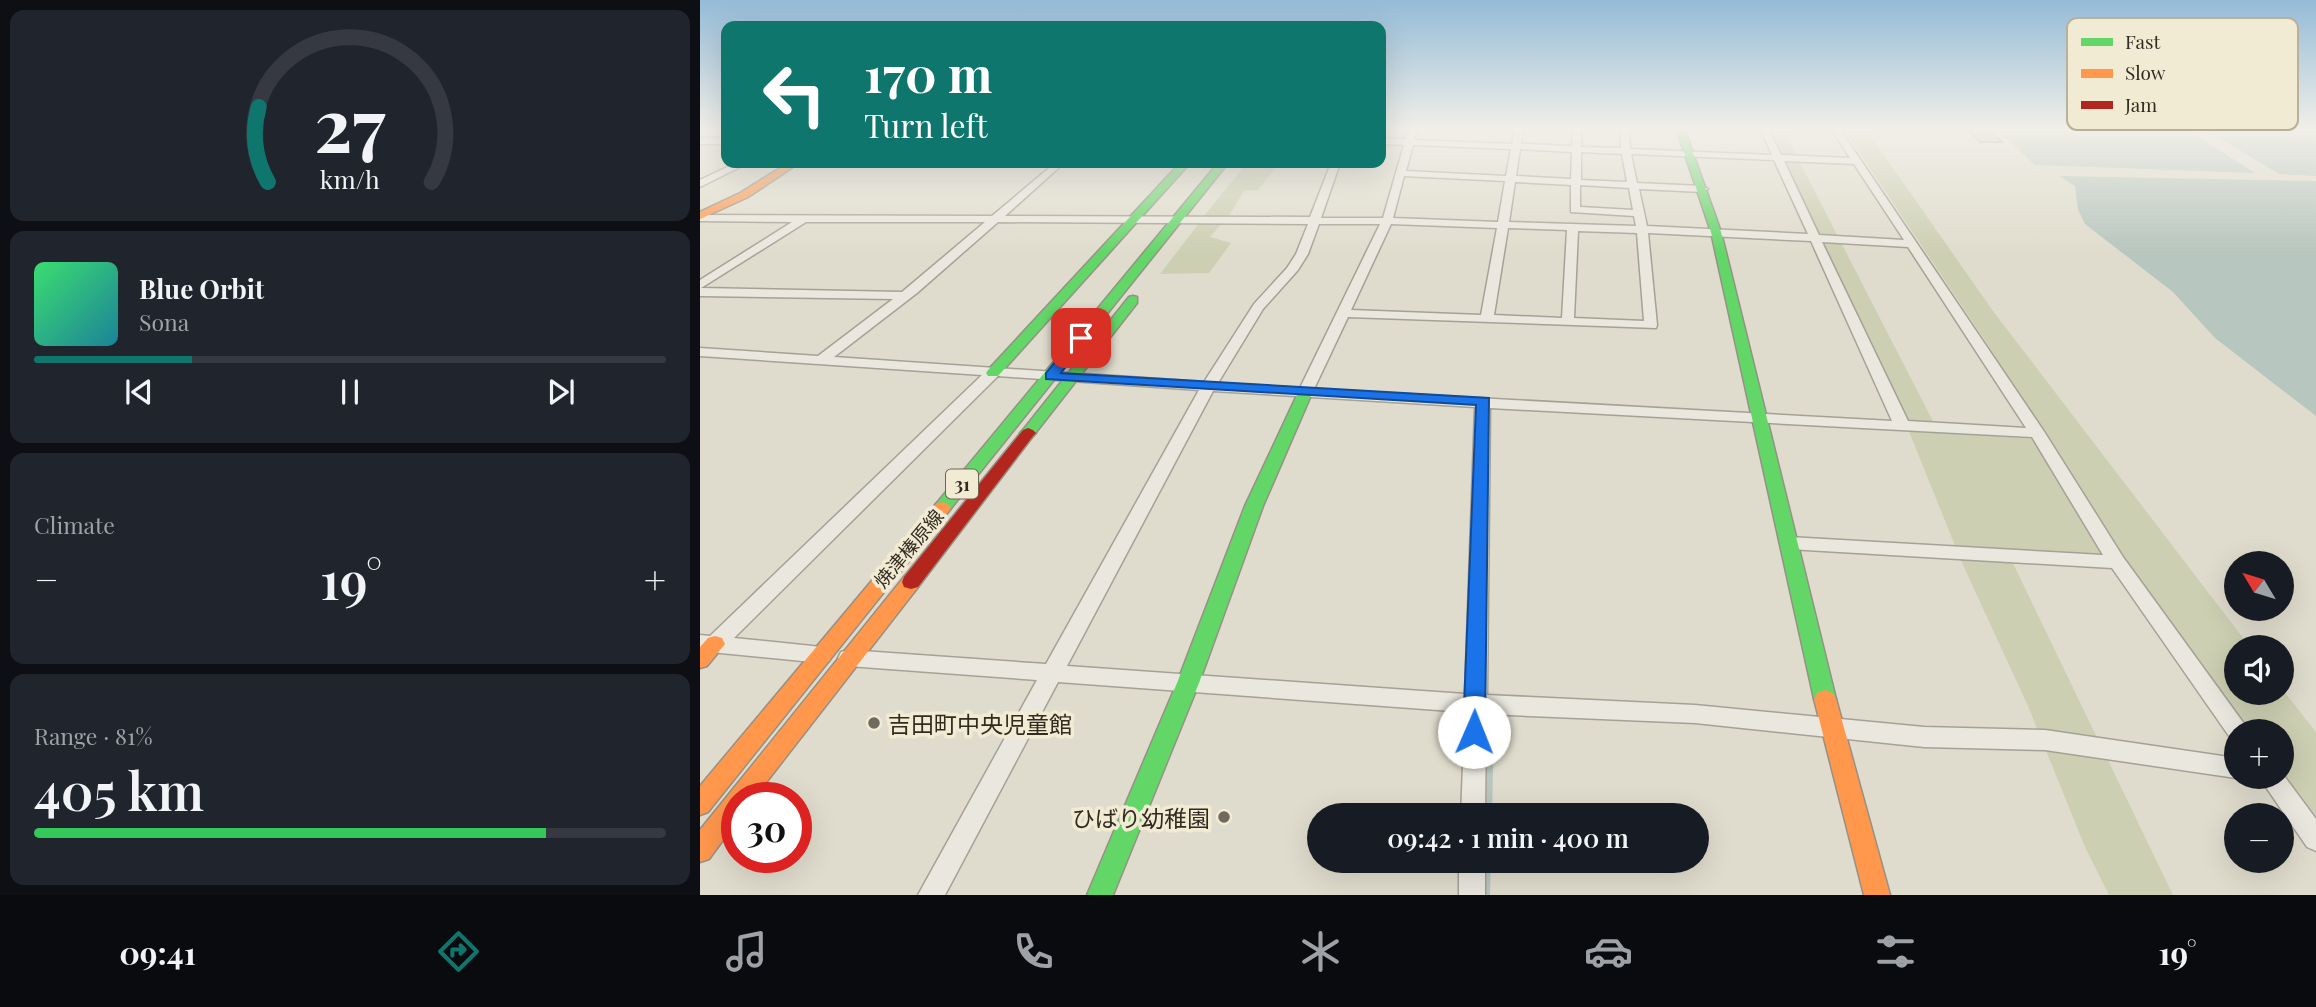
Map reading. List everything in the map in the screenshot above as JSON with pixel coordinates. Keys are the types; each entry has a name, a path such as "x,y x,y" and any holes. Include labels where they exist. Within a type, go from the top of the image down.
{"street":[{"path":"700,184 729,170"},
{"path":"700,217 744,195 783,170"},
{"path":"819,362 904,296 1052,170"},
{"path":"700,660 707,644 993,373 1179,170"},
{"name":"焼津榛原線","path":"700,804 1217,170"},
{"name":"焼津榛原線","path":"752,782 1074,378 1233,170"},
{"path":"931,895 1209,385 1258,307 1292,270 1316,220 1334,170"},
{"path":"1100,895 1188,683 1254,506 1387,221 1400,170"},
{"path":"1487,319 1504,224 1510,170"},
{"path":"1576,170 1575,210 1638,213"},
{"path":"1342,313 1651,325 1642,230 1629,170"},
{"path":"1696,170 1716,232 1831,725 1877,895"},
{"path":"1784,170 1902,425"},
{"path":"1863,170 2037,433 2117,562 2230,719"},
{"path":"1399,173 1703,189"},
{"path":"700,217 1387,221 1716,232 1912,244"},
{"path":"700,285 806,217"},
{"path":"1569,320 1573,227"},
{"path":"700,292 904,296"},
{"path":"700,352 1305,393 2037,433"},
{"path":"1473,803 1483,401"},
{"path":"1789,543 2117,562"},
{"path":"707,644 849,658 1474,704 1695,714 1831,725 1924,737 2045,740 2224,766"},
{"path":"2281,789 2316,839"},
{"path":"700,850 721,823"},
{"path":"1472,873 1472,895"}],"green space":[{"path":"1242,170 1274,170 1258,190 1244,191 1228,217 1204,216"},
{"path":"1783,170 1804,170 1936,427 1902,425"},
{"path":"1871,170 1894,170 1993,311 2224,613 2224,621 2230,621 2241,635 2224,635 2224,705 2294,704 2316,732 2316,837 2289,789 2294,789 2294,719 2230,719 2117,562 1988,345"},
{"path":"1200,222 1222,223 1210,237 1231,243 1209,273 1160,274"},
{"path":"1908,429 2033,439 2103,555 1956,548"},
{"path":"1957,552 2009,555 2173,895 2109,895 2085,847 2028,706"}],"shaded area":[{"path":"2166,170 2250,170 2255,173"},
{"path":"2272,170 2316,170 2316,176 2279,174"},
{"path":"2059,176 2316,181 2316,416 2215,338 2173,292 2085,224 2078,210 2075,186"}],"waterway":[{"path":"718,172 722,170"},
{"path":"1489,803 1491,722"},
{"path":"1487,895 1488,873"}],"traffic: fast":[{"path":"993,373 1179,170"},
{"path":"942,508 1217,170"},
{"path":"1694,170 1716,232 1825,699"},
{"path":"1028,433 1133,300"},
{"path":"1100,895 1188,683 1254,506 1305,393"}],"traffic: slow":[{"path":"700,216 744,195 783,170"},
{"path":"700,804 942,508"},
{"path":"753,782 911,582"},
{"path":"700,660 715,644"},
{"path":"1825,699 1877,895"},
{"path":"700,850 721,823"}],"traffic: jam":[{"path":"911,582 1028,433"}],"place":[{"name":"吉田町中央児童館","path":"874,723"},
{"name":"ひばり幼稚園","path":"1224,817"}],"route":[{"path":"1081,338 1051,376 1305,393 1483,401 1474,732"}]}
